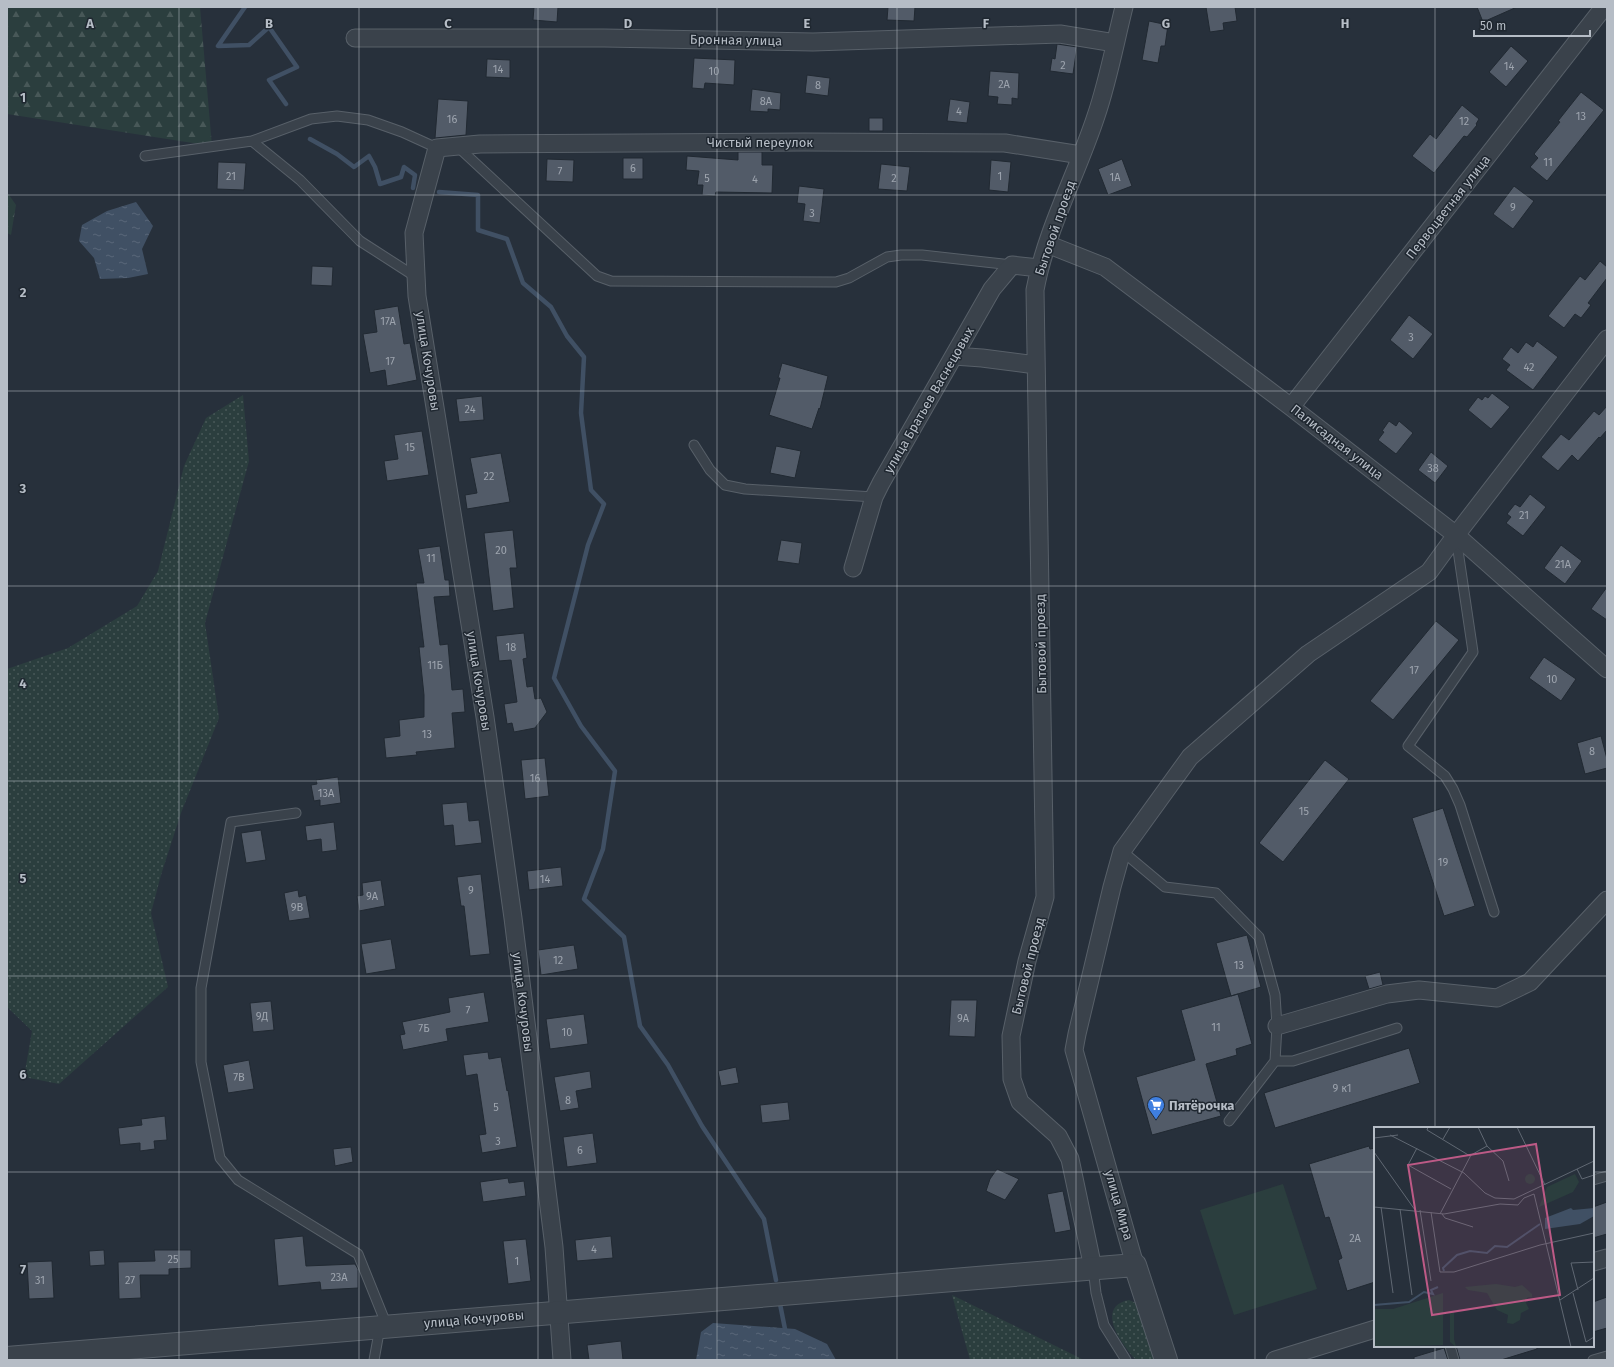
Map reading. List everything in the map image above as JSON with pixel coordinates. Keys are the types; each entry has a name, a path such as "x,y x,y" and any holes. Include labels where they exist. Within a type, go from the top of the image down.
{"street":[{"name":"Бытовой проезд","path":"1093,1268 1070,1158 1058,1136 1020,1102 1012,1079 1011,1036 1027,961 1045,897 1034,290 1047,244 1096,115 1124,7"},
{"name":"Первоцветная улица","path":"1291,406 1604,7"},
{"name":"Бронная улица","path":"355,38 604,38 813,42 1060,34 1115,43"},
{"name":"Чистый переулок","path":"437,148 480,144 804,142 1005,143 1081,155"},
{"name":"улица Кочуровы","path":"7,1358 558,1312 554,1247 486,724 416,277 414,233 437,148"},
{"name":"Палисадная улица","path":"1047,244 1105,267 1291,406 1456,535 1604,664"},
{"path":"1012,265 1039,268"},
{"name":"улица Братьев Васнецовых","path":"853,568 874,497 992,289 1012,265"},
{"path":"1122,851 1190,757 1308,654 1429,572 1607,339"},
{"path":"954,356 1036,365"},
{"name":"улица Мира","path":"1122,851 1112,887 1074,1050 1136,1265 1166,1360"},
{"path":"1278,1026 1387,994 1419,990 1497,998 1530,982 1607,900"},
{"path":"1594,1262 1607,1258"},
{"path":"562,1360 558,1312 1136,1265"},
{"path":"1275,1360 1374,1329"}],"lane":[{"path":"145,156 252,141 311,119 337,116 368,120 402,132 437,148"},
{"path":"252,141 300,180 360,241 416,277"},
{"path":"458,147 597,276 611,281 836,282 849,278 887,257 901,255 922,255 1012,265"},
{"path":"694,445 710,470 726,485 745,489 874,497"},
{"path":"1456,535 1473,652 1408,746 1444,776 1453,789 1460,805 1494,912"},
{"path":"296,813 230,822 201,988 201,1062 220,1158 238,1180 358,1254 383,1327 374,1360"},
{"path":"1122,851 1165,887 1216,893 1259,937 1275,995 1278,1026 1275,1061 1229,1121"},
{"path":"1275,1061 1292,1061 1397,1028"},
{"path":"1594,1180 1607,1176"},
{"path":"1093,1268 1096,1293 1104,1325 1126,1360"},
{"path":"1450,1347 1454,1360"},
{"path":"1593,1360 1607,1356"}],"green space":[{"path":"7,7 200,7 212,146 7,114"},
{"path":"7,192 16,205 11,235 7,233"},
{"path":"243,395 249,461 205,623 219,718 181,813 161,875 151,913 168,987 59,1084 24,1077 32,1031 7,1007 7,669 68,648 137,606 158,571 184,466 206,418"},
{"path":"1283,1184 1317,1289 1234,1315 1200,1210"},
{"path":"952,1295 1084,1360 970,1360"},
{"path":"1129,1300 1136,1303 1157,1360 1136,1360 1118,1336 1112,1318 1113,1310 1119,1304"}],"water":[{"path":"136,202 153,226 142,249 148,274 128,278 100,279 94,258 79,241 82,225 107,211"},
{"path":"713,1323 795,1329 827,1344 836,1360 696,1360 701,1332"}],"building":[{"path":"534,7 558,7 557,22 533,20"},
{"path":"888,7 915,7 914,21 887,20"},
{"path":"1206,7 1235,7 1237,21 1223,23 1224,30 1210,32"},
{"path":"1477,7 1517,7 1483,22"},
{"path":"1149,21 1168,25 1165,46 1161,46 1158,63 1142,60"},
{"path":"1057,44 1077,47 1073,74 1050,71 1052,58 1055,59"},
{"path":"1511,46 1528,61 1506,87 1489,72"},
{"path":"694,58 735,60 734,85 705,83 704,89 692,88"},
{"path":"487,59 510,60 510,78 486,77"},
{"path":"990,71 1019,73 1018,99 1012,98 1012,105 997,104 998,97 988,96"},
{"path":"807,75 830,78 828,96 805,93"},
{"path":"752,89 781,93 780,110 768,109 768,112 750,111"},
{"path":"1581,92 1604,110 1547,181 1530,167 1538,158 1534,154 1560,122 1558,121"},
{"path":"438,99 468,101 466,135 435,138"},
{"path":"950,99 970,102 967,123 947,121"},
{"path":"1462,105 1479,119 1476,124 1477,125 1467,137 1464,136 1434,173 1412,156 1430,134 1436,139"},
{"path":"869,118 883,118 883,131 869,131"},
{"path":"738,152 762,152 762,165 773,165 772,193 716,192 715,196 702,195 703,185 697,185 699,171 686,170 687,156 738,160"},
{"path":"623,158 643,158 643,179 623,179"},
{"path":"547,159 574,160 573,182 546,181"},
{"path":"1122,159 1132,186 1108,195 1098,169"},
{"path":"991,160 1011,162 1008,192 989,190"},
{"path":"218,162 246,163 244,190 217,189"},
{"path":"881,164 910,167 907,191 878,189"},
{"path":"799,186 824,189 820,223 803,221 805,204 797,203"},
{"path":"1514,186 1534,201 1513,229 1493,214"},
{"path":"1600,261 1607,267 1607,278 1588,303 1591,305 1581,318 1575,314 1564,328 1548,316 1580,276 1585,280"},
{"path":"312,266 333,267 332,286 311,285"},
{"path":"398,306 404,344 410,343 417,380 387,386 385,370 370,373 363,334 377,332 374,310"},
{"path":"1409,315 1433,334 1413,359 1390,340"},
{"path":"1537,341 1558,357 1533,390 1506,370 1510,365 1502,359 1511,347 1518,353 1526,342 1533,347"},
{"path":"782,363 828,376 820,409 819,408 812,429 769,415 780,378 778,378"},
{"path":"1492,393 1510,407 1491,429 1468,410 1478,397 1482,400 1485,396 1488,398"},
{"path":"482,396 484,420 459,422 456,399"},
{"path":"1607,406 1607,430 1578,461 1572,455 1558,471 1541,457 1561,434 1569,440 1594,411 1599,415"},
{"path":"1389,421 1396,426 1399,421 1413,433 1396,454 1378,440"},
{"path":"422,431 429,475 387,481 384,461 398,459 394,435"},
{"path":"776,446 801,451 795,478 770,473"},
{"path":"1431,452 1448,466 1435,483 1418,470"},
{"path":"501,453 510,502 467,509 465,495 477,493 470,458"},
{"path":"1530,494 1546,507 1523,536 1506,523 1511,517 1507,514 1515,504 1520,507"},
{"path":"513,530 517,568 510,568 514,608 493,611 484,533"},
{"path":"781,540 802,543 799,564 777,561"},
{"path":"1561,545 1582,561 1565,584 1544,568"},
{"path":"440,546 445,580 449,580 450,596 434,597 440,645 448,644 452,690 463,689 465,712 452,713 455,748 416,752 417,755 386,758 384,738 400,736 399,720 424,717 424,695 419,647 424,647 416,583 424,583 418,549"},
{"path":"1607,587 1607,620 1591,609"},
{"path":"1436,621 1459,640 1393,720 1370,701"},
{"path":"524,633 527,658 523,659 527,687 533,686 535,699 541,698 547,712 535,728 514,732 512,723 507,724 504,704 517,702 511,660 499,661 496,636"},
{"path":"1544,657 1576,679 1561,701 1529,678"},
{"path":"1601,736 1607,759 1607,768 1585,774 1577,743"},
{"path":"545,758 549,796 525,799 521,760"},
{"path":"1325,760 1349,779 1283,862 1259,843"},
{"path":"338,777 341,803 320,806 320,800 314,801 311,785 317,784 316,780"},
{"path":"467,802 469,821 479,820 482,843 455,846 453,825 444,826 442,804"},
{"path":"1443,808 1475,906 1444,916 1412,818"},
{"path":"334,822 337,850 322,852 321,839 307,841 305,826"},
{"path":"261,830 266,860 246,863 241,833"},
{"path":"561,867 563,886 529,890 527,871"},
{"path":"481,874 490,954 470,956 464,906 461,906 457,877"},
{"path":"381,880 385,906 359,911 357,896 363,895 362,883"},
{"path":"298,890 299,897 306,895 310,918 289,921 284,893"},
{"path":"1247,935 1261,987 1231,996 1216,943"},
{"path":"391,939 396,969 366,974 361,944"},
{"path":"574,945 578,969 541,975 538,950"},
{"path":"1380,972 1383,985 1369,989 1365,976"},
{"path":"484,992 489,1022 446,1029 448,1041 403,1050 400,1035 405,1034 402,1022 450,1012 448,998"},
{"path":"1238,994 1252,1044 1236,1049 1237,1055 1206,1064 1221,1116 1152,1135 1136,1077 1195,1060 1181,1010"},
{"path":"951,1000 977,1000 975,1037 949,1036"},
{"path":"271,1001 274,1030 253,1032 250,1003"},
{"path":"584,1014 588,1044 550,1049 546,1019"},
{"path":"1409,1048 1420,1083 1275,1128 1264,1093"},
{"path":"488,1052 489,1059 501,1057 517,1147 482,1153 479,1135 486,1134 477,1074 466,1076 463,1055"},
{"path":"249,1060 254,1089 228,1093 223,1065"},
{"path":"736,1067 739,1083 721,1086 718,1071"},
{"path":"590,1071 592,1088 576,1091 579,1108 560,1111 554,1077"},
{"path":"788,1102 790,1120 762,1123 760,1105"},
{"path":"165,1116 167,1140 154,1141 155,1149 140,1151 140,1143 120,1145 118,1128 142,1125 141,1119"},
{"path":"593,1133 597,1163 567,1167 563,1137"},
{"path":"1369,1146 1370,1149 1374,1148 1374,1282 1347,1291 1338,1260 1342,1258 1329,1217 1325,1218 1309,1164"},
{"path":"351,1147 353,1162 335,1166 333,1149"},
{"path":"997,1169 1019,1179 1005,1200 986,1191 990,1179"},
{"path":"508,1178 509,1183 524,1181 526,1196 483,1202 480,1182"},
{"path":"1063,1191 1071,1230 1055,1233 1047,1194"},
{"path":"1607,1202 1607,1234 1594,1238 1594,1207"},
{"path":"303,1236 306,1266 355,1264 358,1269 358,1288 321,1290 320,1282 278,1286 274,1239"},
{"path":"611,1236 613,1258 577,1261 575,1240"},
{"path":"526,1239 531,1281 508,1284 503,1241"},
{"path":"104,1250 105,1265 90,1266 89,1251"},
{"path":"154,1250 191,1250 191,1268 169,1269 169,1275 140,1275 141,1298 119,1299 118,1262 155,1261"},
{"path":"52,1261 54,1298 29,1299 27,1262"},
{"path":"1607,1297 1607,1328 1594,1332 1594,1302"},
{"path":"621,1341 623,1360 589,1360 587,1345"},
{"path":"1456,1347 1537,1347 1537,1349 1501,1360 1460,1360"},
{"path":"1444,1348 1448,1360 1414,1360 1414,1357"}],"waterway":[{"path":"245,7 218,46 249,45 269,27 297,67 269,80 286,104"},
{"path":"310,139 337,154 354,167 369,156 375,167 380,184 401,177 404,167 415,175 413,188"},
{"path":"439,192 478,195 478,230 507,239 523,283 551,307 567,336 584,357 581,413 591,490 604,504 588,545 554,678 581,726 615,771 603,849 584,899 624,937 640,1026 668,1065 702,1126 764,1219 776,1280"},
{"path":"780,1304 785,1329"}],"place":[{"name":"Пятёрочка","path":"1156,1120"}]}
